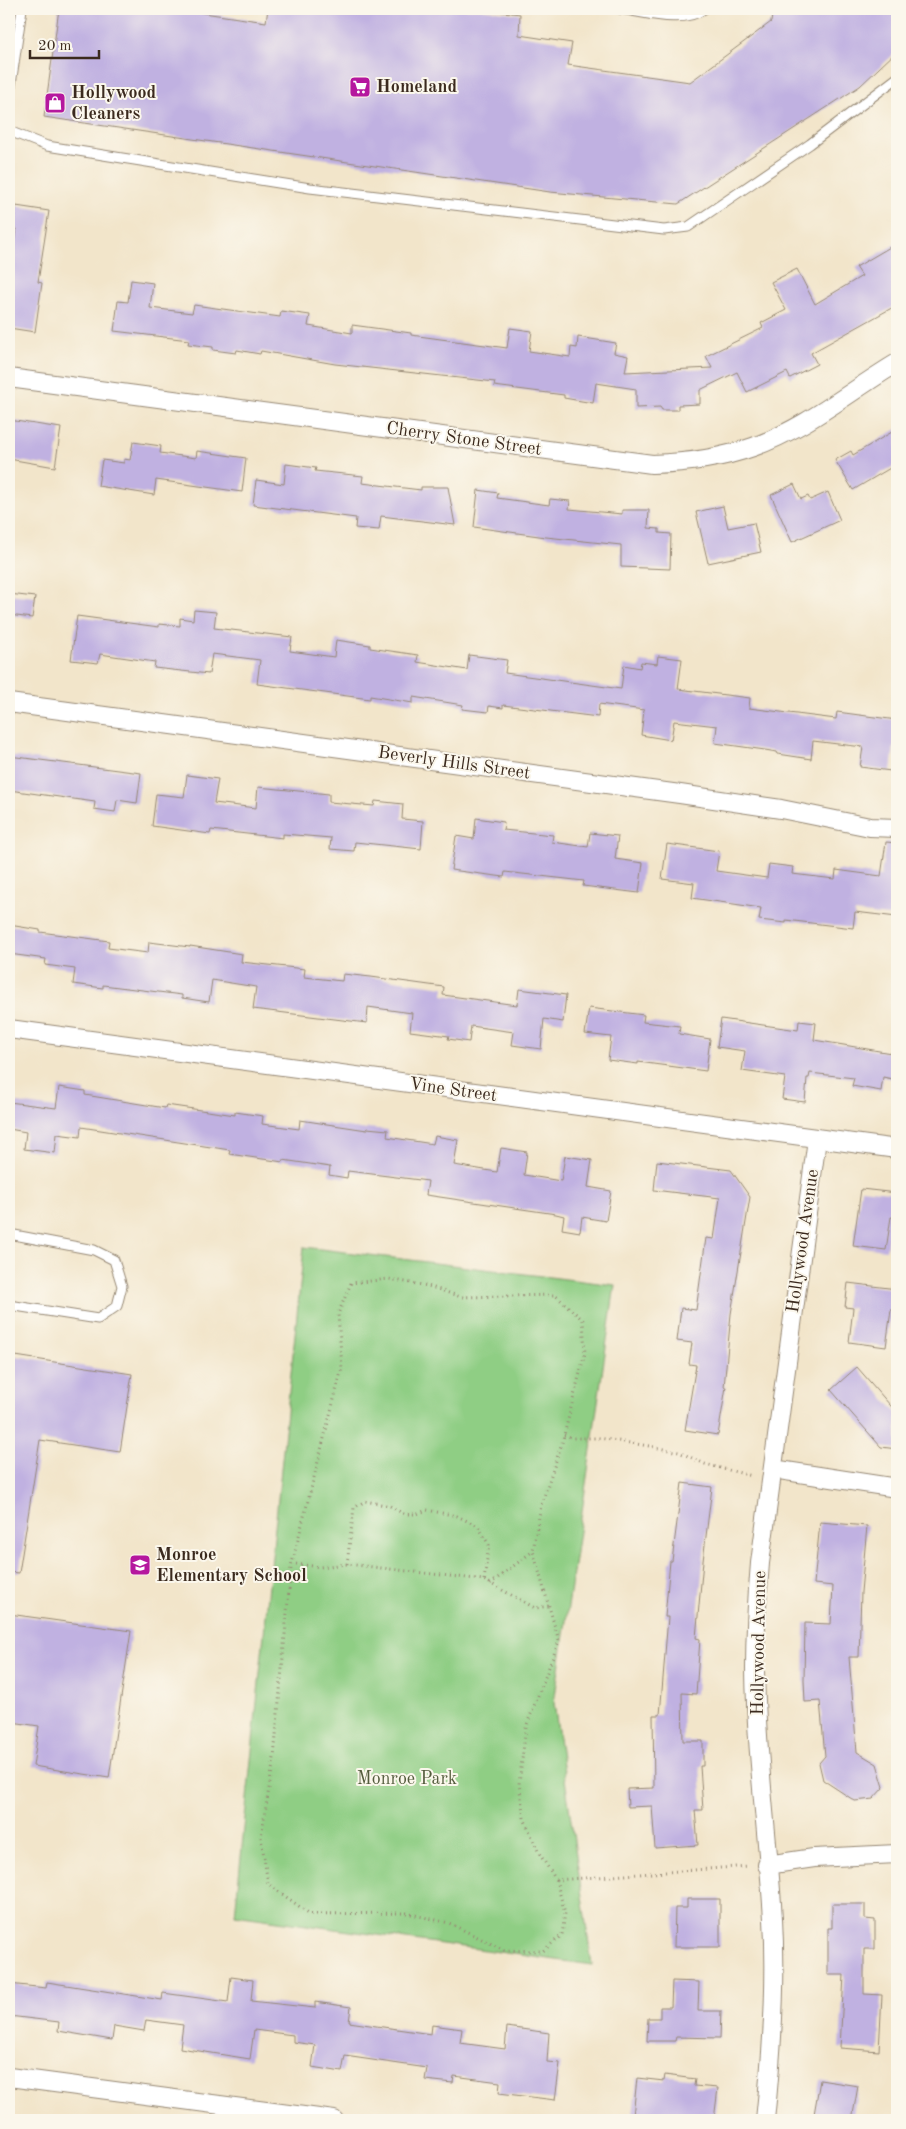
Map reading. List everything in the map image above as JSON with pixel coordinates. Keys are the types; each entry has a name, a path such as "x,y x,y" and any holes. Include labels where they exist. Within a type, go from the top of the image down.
{"street":[{"name":"Cherry Stone Street","path":"9,378 659,464 696,462 753,447 789,431 897,363"},
{"name":"Beverly Hills Street","path":"9,703 680,794 781,809 870,827 897,828"},
{"name":"Vine Street","path":"9,1029 897,1149"},
{"name":"Hollywood Avenue","path":"765,2120 774,1981 773,1919 767,1865 755,1670 756,1619 760,1563 818,1139"},
{"path":"772,1475 897,1488"},
{"path":"767,1865 814,1858 897,1854"},
{"path":"9,2077 334,2120"}],"lane":[{"path":"9,98 22,9"},
{"path":"620,9 680,17 699,13 704,9"},
{"path":"9,131 47,146 310,188 664,230 688,226 810,144 897,78"},
{"path":"9,1234 94,1250 114,1260 122,1286 117,1306 98,1318 9,1305"}],"path":[{"path":"389,1279 428,1286 461,1297 555,1295 583,1320 585,1353 564,1435 541,1505 533,1551 559,1641 526,1727 518,1784 524,1818 539,1853 556,1880 565,1912 562,1935 543,1951 504,1950 449,1923 406,1913 310,1914 268,1884 261,1837 274,1758 291,1567 342,1368 338,1314 351,1283 389,1279"},
{"path":"564,1435 573,1438 599,1438 650,1446 679,1452 713,1466 772,1475"},
{"path":"347,1564 354,1508 365,1501 390,1506 404,1514 417,1514 427,1510 457,1516 478,1526 489,1545 484,1580"},
{"path":"490,1584 533,1551"},
{"path":"296,1564 320,1567 347,1564 484,1580 535,1608 550,1606"},
{"path":"556,1880 767,1865"}],"green space":[{"name":"Monroe Park","path":"304,1247 615,1285 554,1703 592,1965 235,1915"}],"building":[{"path":"59,9 176,9 266,22 268,9 480,9 520,14 519,35 572,43 568,65 690,82 771,22 773,9 897,9 897,51 860,86 678,204 550,192 44,117"},
{"path":"16,206 49,211 38,282 42,283 35,332 9,328 9,279 16,229 13,227"},
{"path":"897,243 897,305 811,353 817,364 790,378 787,372 747,392 737,372 700,390 700,404 678,405 678,410 662,410 660,407 636,408 636,389 596,383 593,403 564,398 564,395 494,386 495,382 335,364 261,351 260,354 237,350 236,353 213,350 213,347 188,344 189,340 114,331 118,301 128,302 131,280 153,283 150,308 192,313 194,305 280,317 281,311 310,315 308,326 352,333 352,325 507,348 510,328 532,331 529,351 570,357 571,347 577,348 578,337 616,343 614,353 628,356 625,372 712,368 706,356 763,328 761,323 786,310 771,282 797,269 815,304 862,276 856,267"},
{"path":"9,420 61,428 55,467 9,459"},
{"path":"897,429 897,464 853,490 835,460 851,451 853,455"},
{"path":"133,442 161,446 160,453 196,458 197,451 246,458 242,492 156,480 154,495 98,486 102,460 124,463 124,459 130,460"},
{"path":"286,464 316,468 315,471 363,476 362,483 421,490 421,487 448,487 455,525 381,516 379,530 355,528 356,518 253,505 256,480 284,484"},
{"path":"794,484 801,499 808,496 810,500 828,492 840,520 792,542 771,495"},
{"path":"478,490 498,493 497,498 549,505 550,499 570,501 569,509 622,514 622,510 649,510 648,528 659,529 659,533 671,534 670,569 621,567 621,545 474,527"},
{"path":"723,506 728,528 754,523 761,552 708,563 696,512"},
{"path":"9,594 35,597 32,618 9,615"},
{"path":"194,610 216,612 214,628 292,637 290,651 334,657 336,640 370,645 370,648 418,655 417,662 467,670 469,655 507,660 505,673 621,689 624,665 640,668 641,662 657,664 658,656 682,659 678,689 750,698 749,708 836,719 837,712 897,720 891,771 860,767 863,747 813,741 811,759 715,743 717,726 674,721 671,740 641,735 644,710 599,704 598,717 503,705 503,708 489,706 488,712 462,709 463,705 413,697 413,703 370,696 370,699 257,684 260,660 212,654 209,674 154,668 155,662 100,654 98,663 71,660 77,616 159,627 159,624 180,626 180,618 193,620"},
{"path":"9,756 141,773 137,803 117,800 115,812 94,809 95,802 9,790"},
{"path":"187,775 218,779 214,803 256,808 258,787 329,794 329,802 374,806 375,801 403,804 402,819 423,821 421,849 355,842 354,851 330,849 331,838 283,834 283,838 211,830 210,834 152,826 156,794 184,797"},
{"path":"476,818 504,822 503,830 553,835 552,842 588,847 590,833 618,836 615,859 643,863 639,893 583,886 584,881 505,872 504,877 451,870 456,836 474,839"},
{"path":"886,842 897,843 897,917 855,912 853,928 786,920 786,923 759,920 761,908 692,898 694,883 662,879 667,844 719,851 716,871 767,878 769,864 793,867 792,874 835,879 836,870 881,876"},
{"path":"9,925 40,930 40,932 109,941 108,948 148,953 149,942 242,954 241,962 305,969 304,977 342,981 343,974 371,977 444,987 443,995 517,1005 519,989 566,995 563,1022 544,1019 541,1049 512,1045 514,1032 471,1026 469,1042 448,1039 449,1036 410,1031 412,1013 368,1007 367,1023 253,1009 256,987 212,980 209,1002 182,998 182,995 103,985 103,988 73,984 75,969 45,965 46,959 9,954"},
{"path":"589,1008 644,1015 643,1022 680,1026 679,1034 710,1039 706,1071 608,1060 611,1037 585,1034"},
{"path":"721,1019 798,1030 799,1021 816,1023 814,1040 897,1054 897,1080 883,1077 881,1091 852,1086 854,1078 810,1073 809,1078 807,1078 805,1102 782,1099 785,1077 742,1071 745,1051 717,1047"},
{"path":"59,1087 85,1091 85,1095 165,1108 166,1105 235,1115 235,1112 263,1116 262,1124 299,1129 300,1120 367,1130 367,1128 388,1130 387,1137 433,1144 435,1136 458,1140 454,1165 497,1172 501,1148 527,1152 524,1175 561,1181 565,1156 592,1160 588,1187 611,1191 606,1221 582,1217 580,1232 562,1229 564,1216 556,1214 426,1195 428,1181 348,1171 347,1178 329,1175 330,1167 229,1154 230,1150 81,1127 80,1137 57,1134 55,1153 24,1149 26,1132 9,1129 9,1102 56,1108"},
{"path":"657,1161 731,1170 750,1197 731,1314 724,1387 726,1387 718,1435 685,1430 696,1365 689,1364 692,1343 677,1341 681,1308 696,1310 706,1238 714,1239 720,1198 654,1190"},
{"path":"861,1189 897,1193 897,1218 891,1217 886,1250 853,1246"},
{"path":"848,1283 897,1289 897,1310 891,1310 886,1347 849,1342 853,1308 845,1307"},
{"path":"9,1355 132,1374 120,1452 40,1440 19,1573 9,1572"},
{"path":"857,1367 897,1413 897,1449 881,1447 831,1390"},
{"path":"682,1483 712,1487 696,1638 700,1639 696,1694 682,1693 683,1741 703,1741 703,1766 700,1766 703,1810 695,1810 698,1845 655,1848 652,1806 628,1807 627,1789 654,1788 653,1715 660,1715 668,1617 665,1617 670,1561 672,1561"},
{"path":"820,1522 867,1526 861,1592 859,1657 849,1657 857,1752 877,1764 884,1787 873,1799 855,1801 823,1780 819,1763 825,1756 820,1701 805,1702 805,1623 831,1624 833,1586 814,1584"},
{"path":"9,1614 131,1631 109,1778 33,1766 39,1726 12,1722 13,1713 9,1713"},
{"path":"687,1899 720,1899 720,1947 674,1947 675,1908 687,1908"},
{"path":"832,1904 865,1904 865,1919 875,1920 875,1949 864,1949 864,1994 882,1995 879,2051 840,2048 844,1975 828,1975 828,1928 832,1928"},
{"path":"231,1977 253,1980 251,2001 315,2008 315,2002 351,2007 349,2022 431,2034 432,2025 462,2029 460,2043 505,2049 507,2027 549,2033 547,2062 560,2063 555,2100 499,2093 500,2082 454,2076 453,2083 425,2080 427,2068 345,2056 342,2072 312,2067 315,2045 293,2042 293,2035 254,2030 250,2059 180,2048 183,2025 146,2020 144,2031 114,2026 112,2040 58,2031 59,2022 9,2016 9,1984 46,1988 47,1982 162,2000 163,1993 228,2002"},
{"path":"672,1981 699,1982 698,2011 721,2011 720,2038 676,2037 675,2041 647,2041 648,2018 660,2018 660,2007 671,2007"},
{"path":"665,2075 695,2079 694,2086 718,2088 714,2120 669,2120 633,2116 637,2078 664,2081"},
{"path":"820,2080 858,2086 852,2120 813,2120"}],"place":[{"name":"Homeland","path":"360,87"},
{"name":"Hollywood Cleaners","path":"55,103"},
{"name":"Monroe Elementary School","path":"140,1565"}]}
